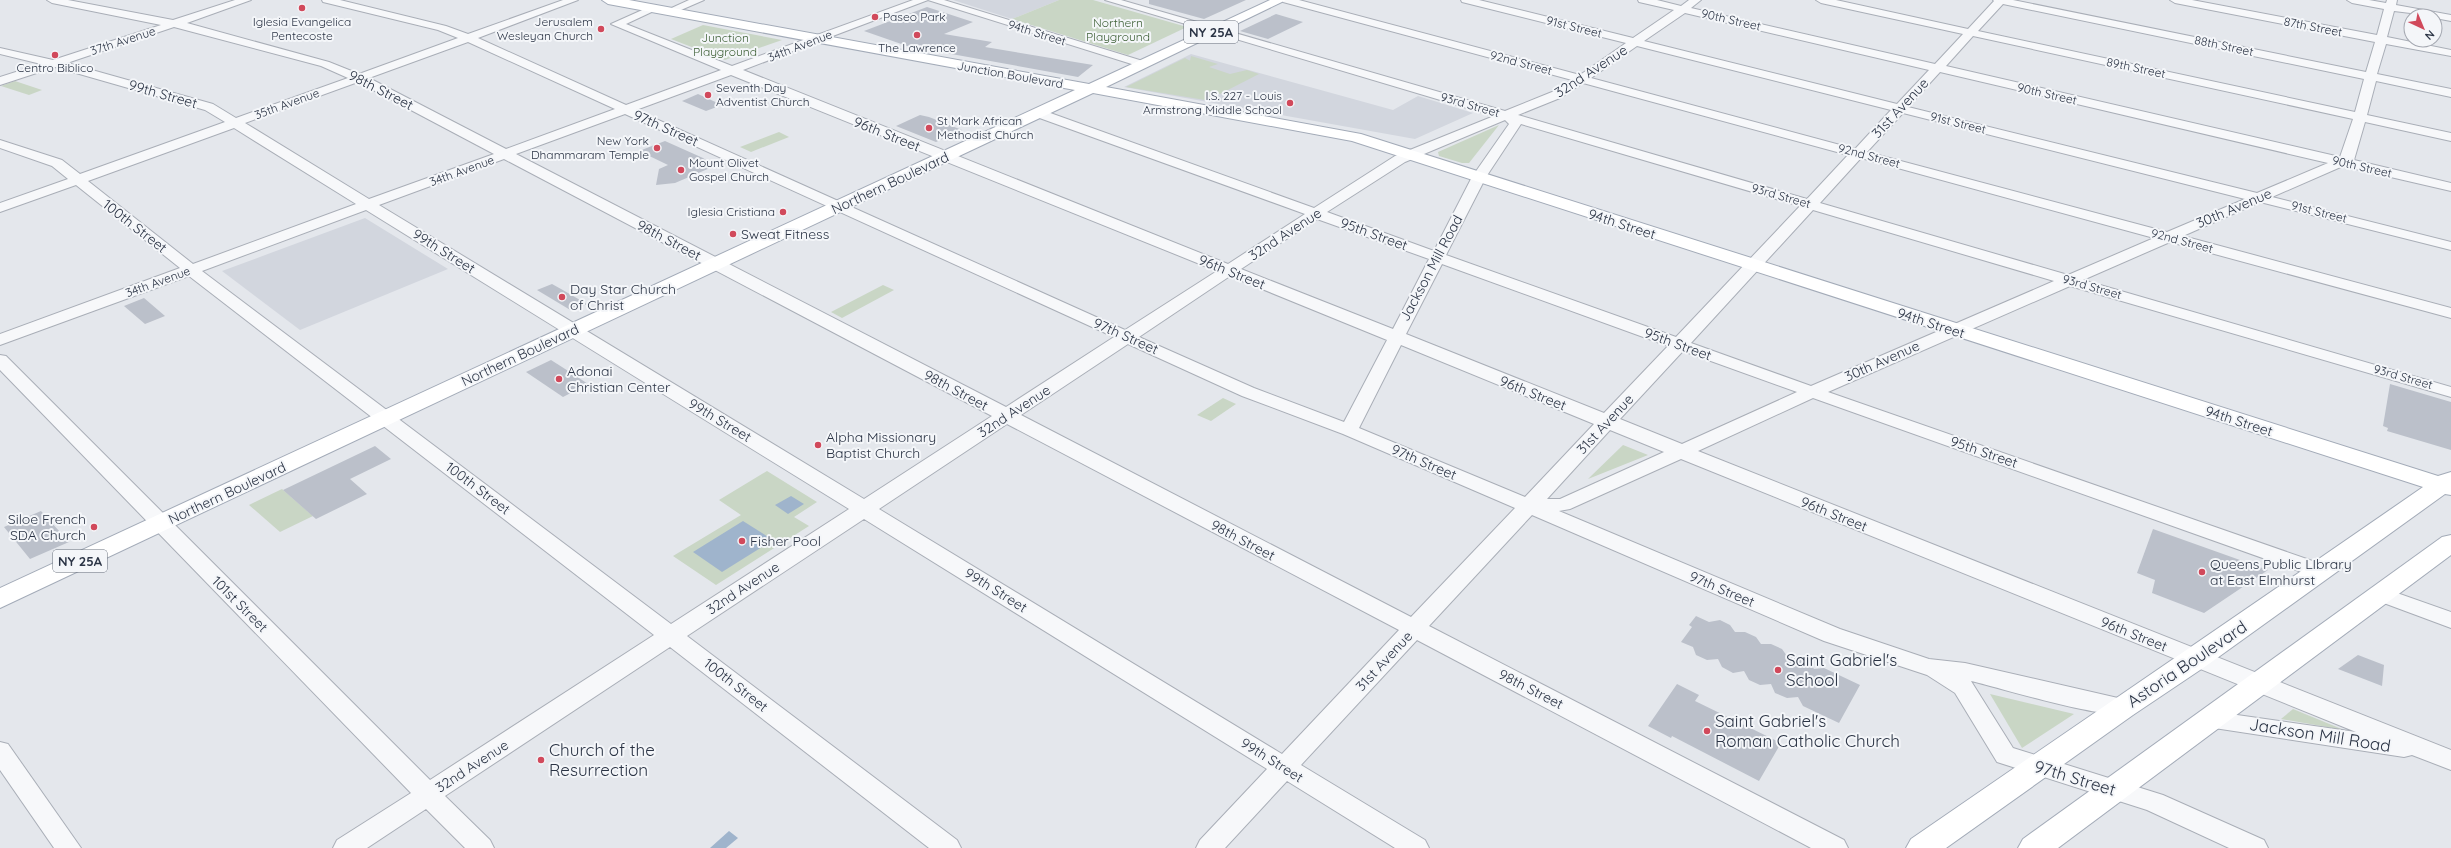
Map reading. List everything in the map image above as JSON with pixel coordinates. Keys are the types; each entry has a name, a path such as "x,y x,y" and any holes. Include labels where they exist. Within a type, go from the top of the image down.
{"main road":[{"name":"Junction Boulevard","path":"608,0 1355,138 1411,155"},
{"name":"Northern Boulevard","path":"0,599 1280,0"},
{"name":"94th Street","path":"1411,155 1954,330 2448,484"},
{"name":"Astoria Boulevard","path":"1922,848 2124,707 2196,659 2320,571 2448,484"},
{"path":"2034,848 2113,790 2132,778 2451,543"}],"street":[{"name":"98th Street","path":"52,0 173,24 325,64 359,78 1835,848"},
{"name":"37th Avenue","path":"0,81 246,0"},
{"name":"97th Street","path":"327,0 442,28 468,38 1248,392 1349,430 1832,635 1928,667 1965,672 2087,701 2124,707"},
{"name":"35th Avenue","path":"0,208 573,0"},
{"path":"670,11 699,0"},
{"name":"34th Avenue","path":"814,39 913,0"},
{"name":"34th Avenue","path":"0,332 188,267 923,0"},
{"name":"94th Street","path":"933,0 1142,64"},
{"name":"93rd Street","path":"1110,0 2451,392"},
{"name":"92nd Street","path":"1287,0 2451,313"},
{"name":"91st Street","path":"1466,0 2261,197 2451,246"},
{"name":"90th Street","path":"1643,0 2451,187"},
{"name":"32nd Avenue","path":"346,848 1368,179 1400,159 1556,95 1582,79 1696,0"},
{"name":"89th Street","path":"1821,0 2451,137"},
{"name":"31st Avenue","path":"1209,848 1754,266 2000,0"},
{"name":"88th Street","path":"2000,0 2451,93"},
{"name":"87th Street","path":"2175,0 2451,53"},
{"path":"2352,0 2391,3 2451,18"},
{"path":"2342,162 2348,159 2391,3"},
{"name":"96th Street","path":"653,9 616,24 1606,423 2441,756"},
{"name":"99th Street","path":"0,52 54,63 209,107 1416,848"},
{"name":"95th Street","path":"1038,113 1812,392 2320,571"},
{"name":"Jackson Mill Road","path":"1349,430 1395,337 1438,257 1478,177 1516,123 1506,115"},
{"name":"100th Street","path":"0,144 57,163 188,267 948,848"},
{"name":"30th Avenue","path":"1529,506 1563,505 1812,392 2342,162"},
{"name":"34th Avenue","path":"0,340 188,267"},
{"name":"101st Street","path":"0,360 481,848"},
{"path":"2380,594 2451,620"},
{"name":"97th Street","path":"1928,667 1963,687 2005,755 2038,767 2154,802 2255,848"},
{"name":"Jackson Mill Road","path":"2209,720 2441,756"},
{"path":"0,750 68,848"}],"shaded area":[{"path":"953,0 1059,0 1012,19"},
{"name":"I.S. 227 - Louis Armstrong Middle School","path":"1191,54 1393,110 1418,96 1473,113 1415,139 1124,87"},
{"path":"365,218 448,269 300,330 222,271"}],"green space":[{"name":"Northern Playground","path":"1059,0 1093,0 1187,27 1128,55 1012,19"},
{"name":"Junction Playground","path":"703,25 782,40 725,60 671,39"},
{"path":"1191,56 1218,64 1209,67 1230,74 1247,70 1259,74 1220,94 1216,93 1205,100 1126,87 1185,58 1190,61"},
{"path":"15,81 42,90 29,95 1,86"},
{"path":"1499,125 1469,163 1462,163 1439,156 1438,152"},
{"path":"779,132 789,137 751,152 740,147"},
{"path":"883,285 894,290 842,318 831,312"},
{"path":"1223,398 1236,404 1211,421 1197,415"},
{"path":"1623,445 1648,455 1588,479"},
{"name":"Fisher Pool","path":"767,471 817,502 794,517 809,526 716,585 673,556 741,515 719,500"},
{"path":"282,489 313,516 280,532 249,505"},
{"path":"1990,694 2074,714 2022,748"},
{"path":"2293,709 2344,730 2281,719"}],"water":[{"path":"791,496 804,504 788,514 775,505"},
{"path":"743,521 773,540 722,572 693,552"},
{"path":"729,831 738,838 726,848 710,848"}],"building":[{"path":"1149,0 1246,0 1204,19 1149,4"},
{"path":"927,7 973,22 944,34 992,42 985,47 1093,65 1078,77 907,46 864,31"},
{"path":"1276,14 1303,22 1268,39 1240,31"},
{"path":"698,94 722,105 706,111 682,101"},
{"name":"St Mark African Methodist Church","path":"920,115 962,130 936,142 896,126"},
{"path":"665,141 703,158 712,164 707,166 710,168 675,183 656,185 659,169 668,165 639,151"},
{"name":"Day Star Church of Christ","path":"552,284 587,304 572,311 537,290"},
{"path":"144,298 165,316 145,324 124,306"},
{"name":"Adonai Christian Center","path":"551,360 588,384 563,397 526,372"},
{"path":"2390,384 2451,402 2451,450 2387,431 2388,428 2383,426"},
{"path":"375,446 391,459 350,479 367,494 316,519 283,490"},
{"path":"41,511 69,542 30,559 4,527"},
{"name":"Queens Public LIbrary at East Elmhurst","path":"2153,529 2268,570 2204,613 2152,593 2155,580 2137,573"},
{"name":"Saint Gabriel's School","path":"1696,616 1709,622 1720,620 1730,625 1735,632 1745,632 1756,637 1761,644 1771,644 1782,649 1787,656 1798,656 1809,661 1814,669 1824,668 1860,685 1839,723 1803,706 1798,697 1787,698 1775,693 1771,684 1760,685 1749,680 1744,671 1733,673 1722,667 1718,659 1707,660 1696,655 1693,647 1681,642 1692,627 1689,625"},
{"path":"2358,655 2384,665 2382,686 2338,669"},
{"name":"Saint Gabriel's Roman Catholic Church","path":"1677,684 1699,695 1695,701 1781,743 1759,781 1672,736 1671,738 1648,726"}],"place":[{"name":"Iglesia Evangelica Pentecoste","path":"302,8"},
{"name":"Paseo Park","path":"875,17"},
{"name":"Jerusalem Wesleyan Church","path":"601,29"},
{"name":"The Lawrence","path":"917,35"},
{"name":"Centro Biblico","path":"55,55"},
{"name":"Seventh Day Adventist Church","path":"708,95"},
{"name":"I.S. 227 - Louis Armstrong Middle School","path":"1290,103"},
{"name":"St Mark African Methodist Church","path":"929,128"},
{"name":"New York Dhammaram Temple","path":"657,148"},
{"name":"Mount Olivet Gospel Church","path":"681,170"},
{"name":"Iglesia Cristiana","path":"783,212"},
{"name":"Sweat Fitness","path":"733,234"},
{"name":"Day Star Church of Christ","path":"562,297"},
{"name":"Adonai Christian Center","path":"559,379"},
{"name":"Alpha Missionary Baptist Church","path":"818,445"},
{"name":"Siloe French SDA Church","path":"94,527"},
{"name":"Fisher Pool","path":"742,541"},
{"name":"Queens Public LIbrary at East Elmhurst","path":"2202,572"},
{"name":"Saint Gabriel's School","path":"1778,670"},
{"name":"Saint Gabriel's Roman Catholic Church","path":"1707,731"},
{"name":"Church of the Resurrection","path":"541,760"}]}
